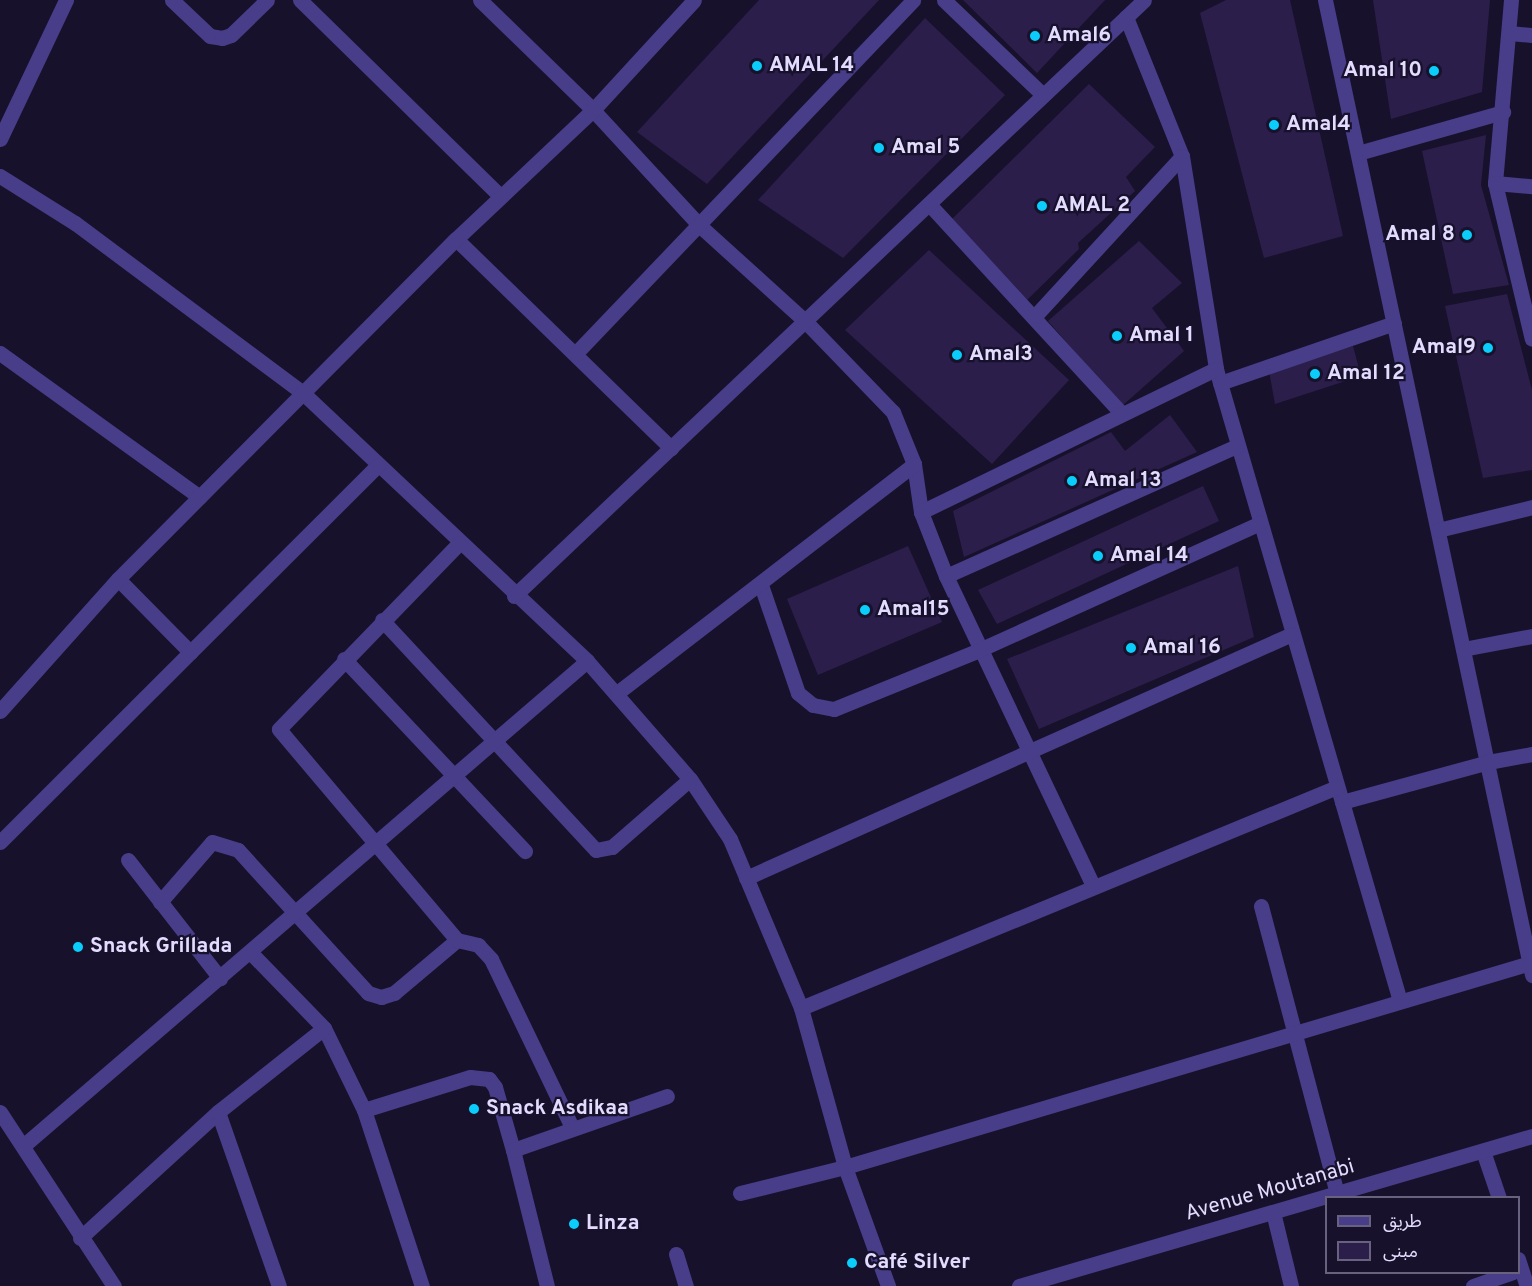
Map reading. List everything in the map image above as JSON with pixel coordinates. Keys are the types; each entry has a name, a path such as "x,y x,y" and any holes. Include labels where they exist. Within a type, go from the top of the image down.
{"street":[{"path":"0,139 66,0"},
{"path":"172,0 210,36 222,38 231,35 267,0"},
{"path":"300,0 500,196"},
{"path":"480,0 593,110 699,225 805,321 892,412 914,464 921,512 946,576 1094,888"},
{"path":"0,711 118,579 456,239 593,110 694,0"},
{"path":"576,353 913,0"},
{"path":"944,0 1043,95"},
{"path":"514,596 1144,0"},
{"path":"740,1193 845,1167 1400,1001 1531,969 1325,0"},
{"path":"1511,0 1495,183 1532,339"},
{"path":"1126,18 1182,156 1218,376 1400,1001"},
{"path":"1509,33 1532,35"},
{"path":"1358,153 1503,112"},
{"path":"1035,316 1182,156"},
{"path":"0,176 75,223 304,394 514,596 587,661 690,779 730,839 801,1008 845,1167 888,1286"},
{"path":"1495,183 1532,186"},
{"path":"929,204 1035,316 1122,414"},
{"path":"456,239 576,353 671,448"},
{"path":"921,512 1122,414 1218,376 1394,323"},
{"path":"0,353 200,497"},
{"path":"946,576 1237,446"},
{"path":"617,693 761,585 914,464"},
{"path":"0,842 378,465"},
{"path":"1438,530 1532,507"},
{"path":"761,585 798,693 813,705 834,709 980,650 1260,523"},
{"path":"459,543 344,659 279,729 457,940 478,945 491,959 572,1127"},
{"path":"118,579 190,652"},
{"path":"382,620 596,850 612,847 690,779"},
{"path":"746,878 1293,634"},
{"path":"1463,649 1532,636"},
{"path":"344,659 525,851"},
{"path":"23,1146 587,661"},
{"path":"801,1008 1094,888 1339,794 1532,754"},
{"path":"160,902 212,842 238,850 368,993 381,997 394,993 457,940"},
{"path":"128,860 220,978"},
{"path":"1261,906 1297,1031 1337,1193"},
{"path":"250,952 324,1028 364,1110 422,1286"},
{"path":"80,1238 218,1112 324,1028"},
{"path":"364,1110 470,1077 489,1079 495,1087 513,1150 547,1286"},
{"path":"513,1150 572,1127 667,1096"},
{"path":"0,1112 80,1238 114,1286"},
{"path":"218,1112 279,1286"},
{"name":"Avenue Moutanabi","path":"1327,1196 1532,1136"},
{"path":"1483,1150 1498,1196"},
{"name":"Avenue Moutanabi","path":"1019,1286 1325,1197"},
{"path":"1273,1212 1291,1286"},
{"path":"676,1254 686,1286"},
{"path":"1521,1268 1527,1286"},
{"path":"102,1270 107,1286"},
{"path":"1473,1286 1505,1274"}],"building":[{"name":"AMAL 14","path":"759,0 879,0 707,184 637,132"},
{"name":"Amal6","path":"963,0 1105,0 1037,73"},
{"name":"Amal4","path":"1226,0 1290,0 1343,236 1264,258 1200,13"},
{"name":"Amal 10","path":"1373,0 1490,0 1482,92 1391,119"},
{"name":"Amal 5","path":"925,18 1005,95 843,258 758,200"},
{"name":"AMAL 2","path":"1089,84 1155,147 1126,177 1135,191 1078,243 1079,249 1027,300 950,221"},
{"name":"Amal 8","path":"1486,135 1481,185 1509,285 1453,294 1422,151"},
{"name":"Amal 1","path":"1139,241 1182,283 1152,308 1184,351 1122,406 1048,321"},
{"name":"Amal3","path":"929,250 1069,380 992,464 845,330"},
{"name":"Amal9","path":"1507,294 1532,390 1532,470 1483,478 1445,306"},
{"name":"Amal 12","path":"1353,346 1361,376 1275,404 1269,371"},
{"name":"Amal 13","path":"1170,415 1197,452 964,557 953,511 1111,432 1125,451"},
{"name":"Amal 14","path":"1203,486 1219,521 997,624 978,590"},
{"name":"Amal15","path":"908,546 942,622 818,675 787,599"},
{"name":"Amal 16","path":"1238,566 1254,637 1039,729 1007,659"}],"place":[{"name":"Amal6","path":"1035,36"},
{"name":"AMAL 14","path":"757,66"},
{"name":"Amal 10","path":"1434,71"},
{"name":"Amal4","path":"1274,125"},
{"name":"Amal 5","path":"879,148"},
{"name":"AMAL 2","path":"1042,206"},
{"name":"Amal 8","path":"1467,235"},
{"name":"Amal 1","path":"1117,336"},
{"name":"Amal9","path":"1488,348"},
{"name":"Amal3","path":"957,355"},
{"name":"Amal 12","path":"1315,374"},
{"name":"Amal 13","path":"1072,481"},
{"name":"Amal 14","path":"1098,556"},
{"name":"Amal15","path":"865,610"},
{"name":"Amal 16","path":"1131,648"},
{"name":"Snack Grillada","path":"78,947"},
{"name":"Snack Asdikaa","path":"474,1109"},
{"name":"Linza","path":"574,1224"},
{"name":"Café Silver","path":"852,1263"}]}
